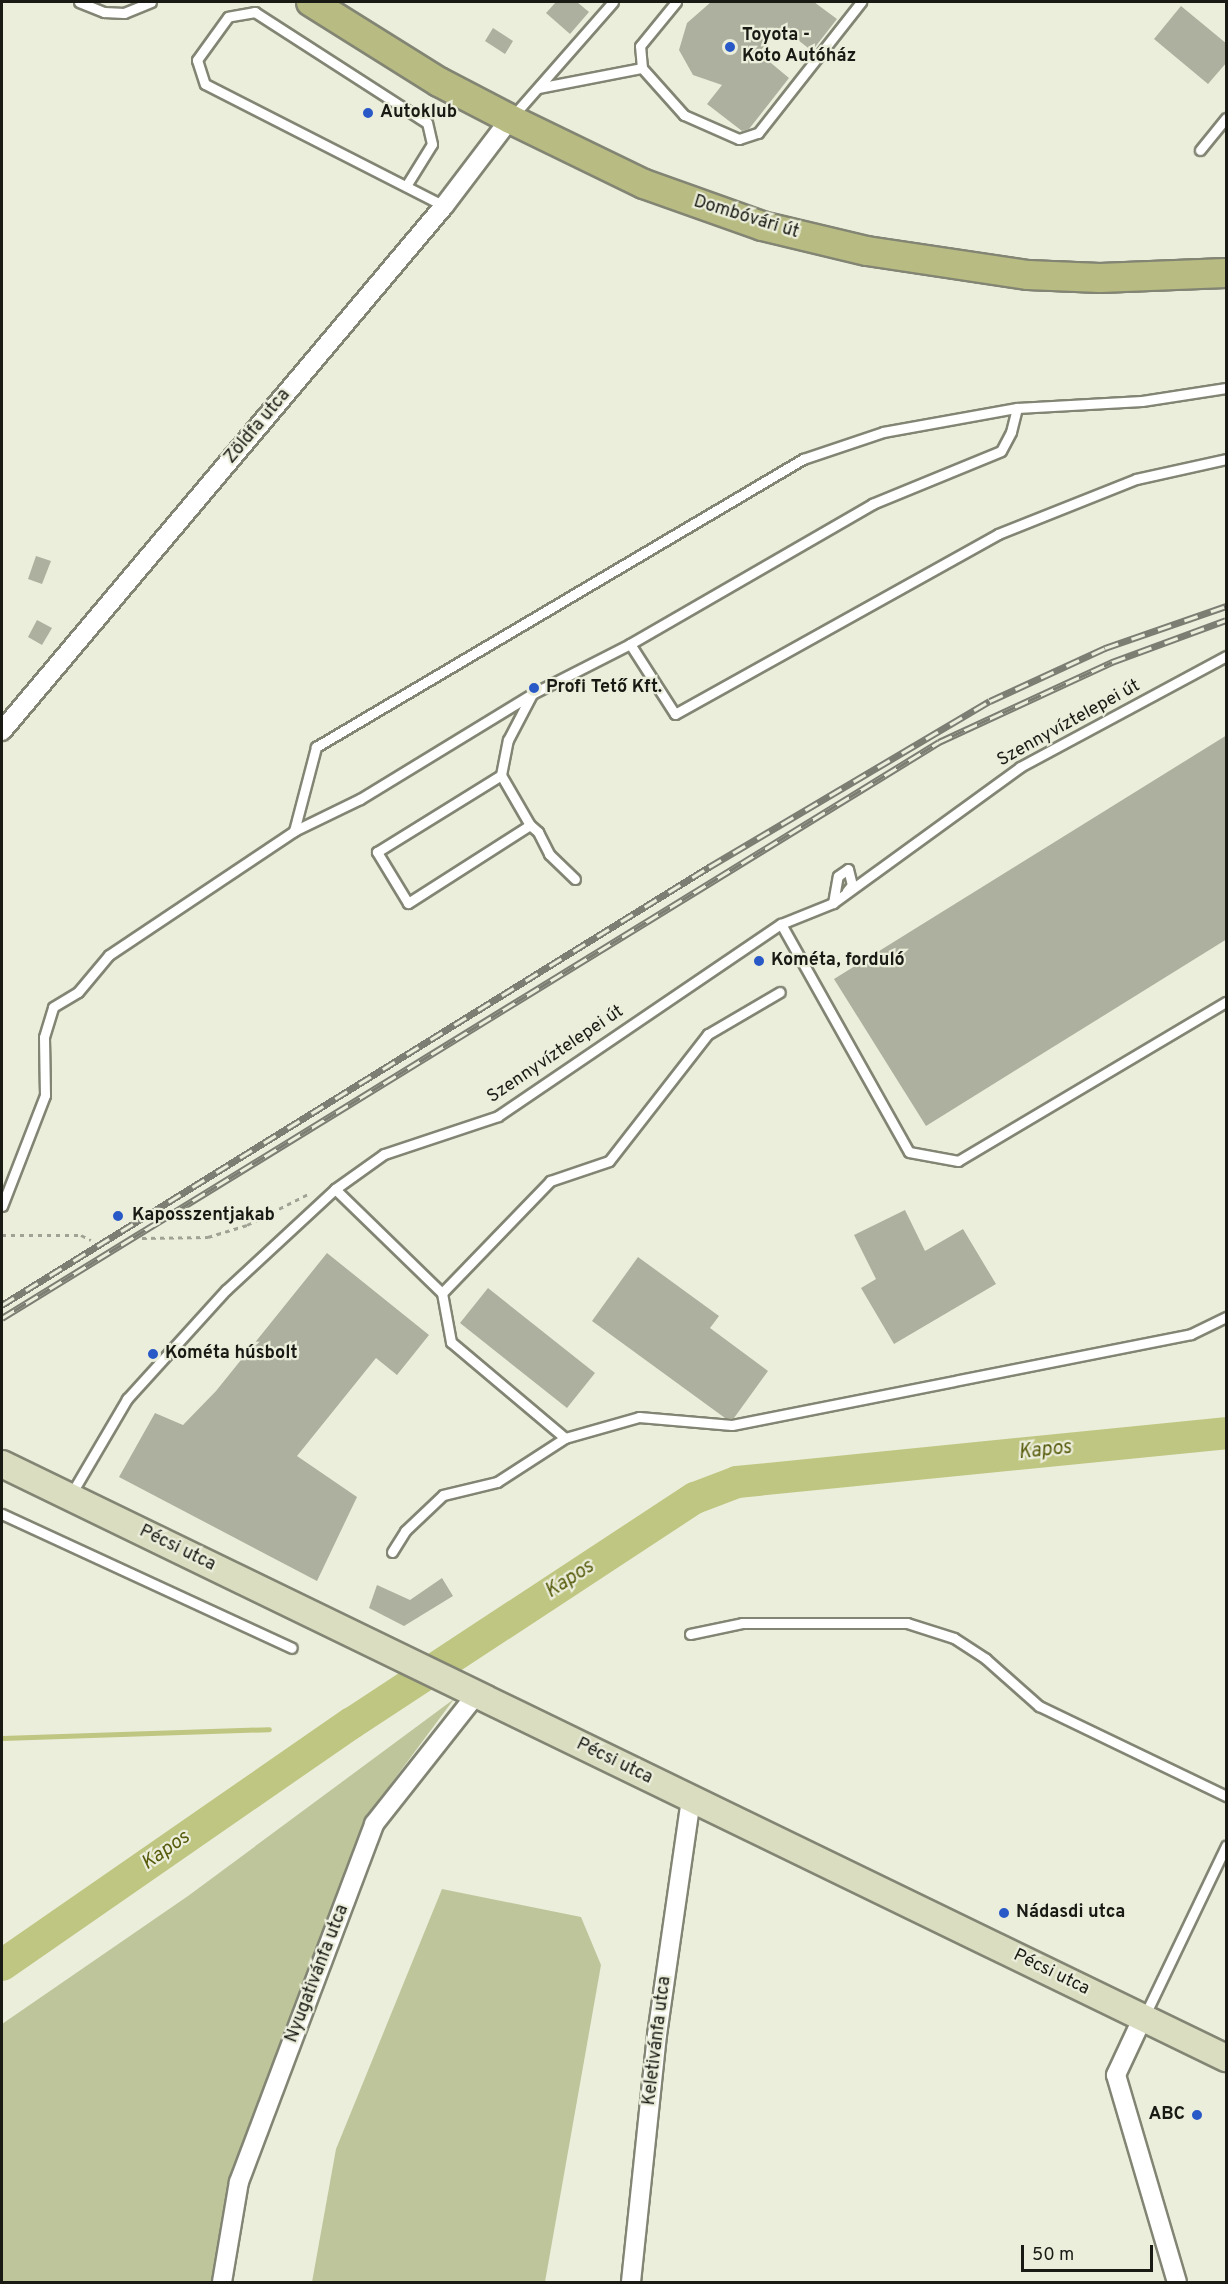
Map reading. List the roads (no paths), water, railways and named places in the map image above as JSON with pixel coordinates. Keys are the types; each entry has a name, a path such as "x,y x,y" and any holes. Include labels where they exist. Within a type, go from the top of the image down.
{"main road":[{"name":"Dombóvári út","path":"311,2 439,82 510,119 644,184 762,226 867,251 1028,275 1100,278 1227,273"}],"street":[{"name":"Zöldfa utca","path":"3,726 444,206 510,119"},
{"name":"Pécsi utca","path":"2,1464 1227,2058"},
{"name":"Nyugativánfa utca","path":"222,2283 239,2182 374,1824 466,1690"},
{"name":"Keletivánfa utca","path":"631,2283 657,2035 692,1800"},
{"path":"1143,2017 1116,2075 1177,2283"}],"lane":[{"path":"79,2 104,12 124,13 151,2"},
{"path":"510,119 613,2"},
{"path":"676,2 640,46 642,68 684,115 739,139 758,133 861,2"},
{"path":"406,186 432,144 427,123 255,12 228,17 198,60 206,84 444,206"},
{"path":"538,87 642,68"},
{"path":"1200,150 1227,118"},
{"path":"294,831 316,747 803,459 883,432 1017,408 1142,401 1227,388"},
{"path":"2,1206 45,1095 44,1037 53,1007 78,992 109,955 294,831 360,799 532,694 630,644 872,504 1001,451 1011,432 1017,408"},
{"path":"630,644 675,714 998,534 1136,478 1227,459"},
{"name":"Szennyvíztelepei út","path":"832,903 1020,767 1227,656"},
{"path":"532,694 508,740 501,775 530,825 538,832 549,854 575,879"},
{"path":"501,775 376,852 408,903 530,825"},
{"path":"846,893 852,885 849,869 838,876 832,903 780,924 909,1152 958,1161 1227,1002"},
{"name":"Szennyvíztelepei út","path":"70,1497 127,1399 226,1290 335,1189 384,1154 498,1116 780,924"},
{"path":"442,1293 550,1181 609,1161 708,1034 780,992"},
{"path":"335,1189 442,1293 451,1342 565,1437"},
{"path":"392,1552 405,1532 443,1495 497,1482 565,1437 639,1417 732,1425 1191,1334 1227,1317"},
{"path":"2,1514 292,1648"},
{"path":"690,1634 742,1623 906,1623 954,1638 986,1659 1039,1706 1227,1796"},
{"path":"1143,2017 1227,1846"}],"waterway":[{"name":"Kapos","path":"2,1965 352,1723 695,1498 737,1482 1226,1433"},
{"path":"2,1738 269,1729"}],"railway":[{"path":"2,1305 709,867 990,701 1105,648 1226,606"},
{"path":"2,1318 939,742 1112,662 1226,620"}],"place":[{"name":"Toyota - Koto Autóház","path":"730,47"},
{"name":"Autoklub","path":"368,113"},
{"name":"Profi Tető Kft.","path":"534,688"},
{"name":"Kométa, forduló","path":"759,961"},
{"name":"Kaposszentjakab","path":"118,1216"},
{"name":"Kométa húsbolt","path":"153,1354"},
{"name":"Nádasdi utca","path":"1004,1913"},
{"name":"ABC","path":"1197,2115"}]}
